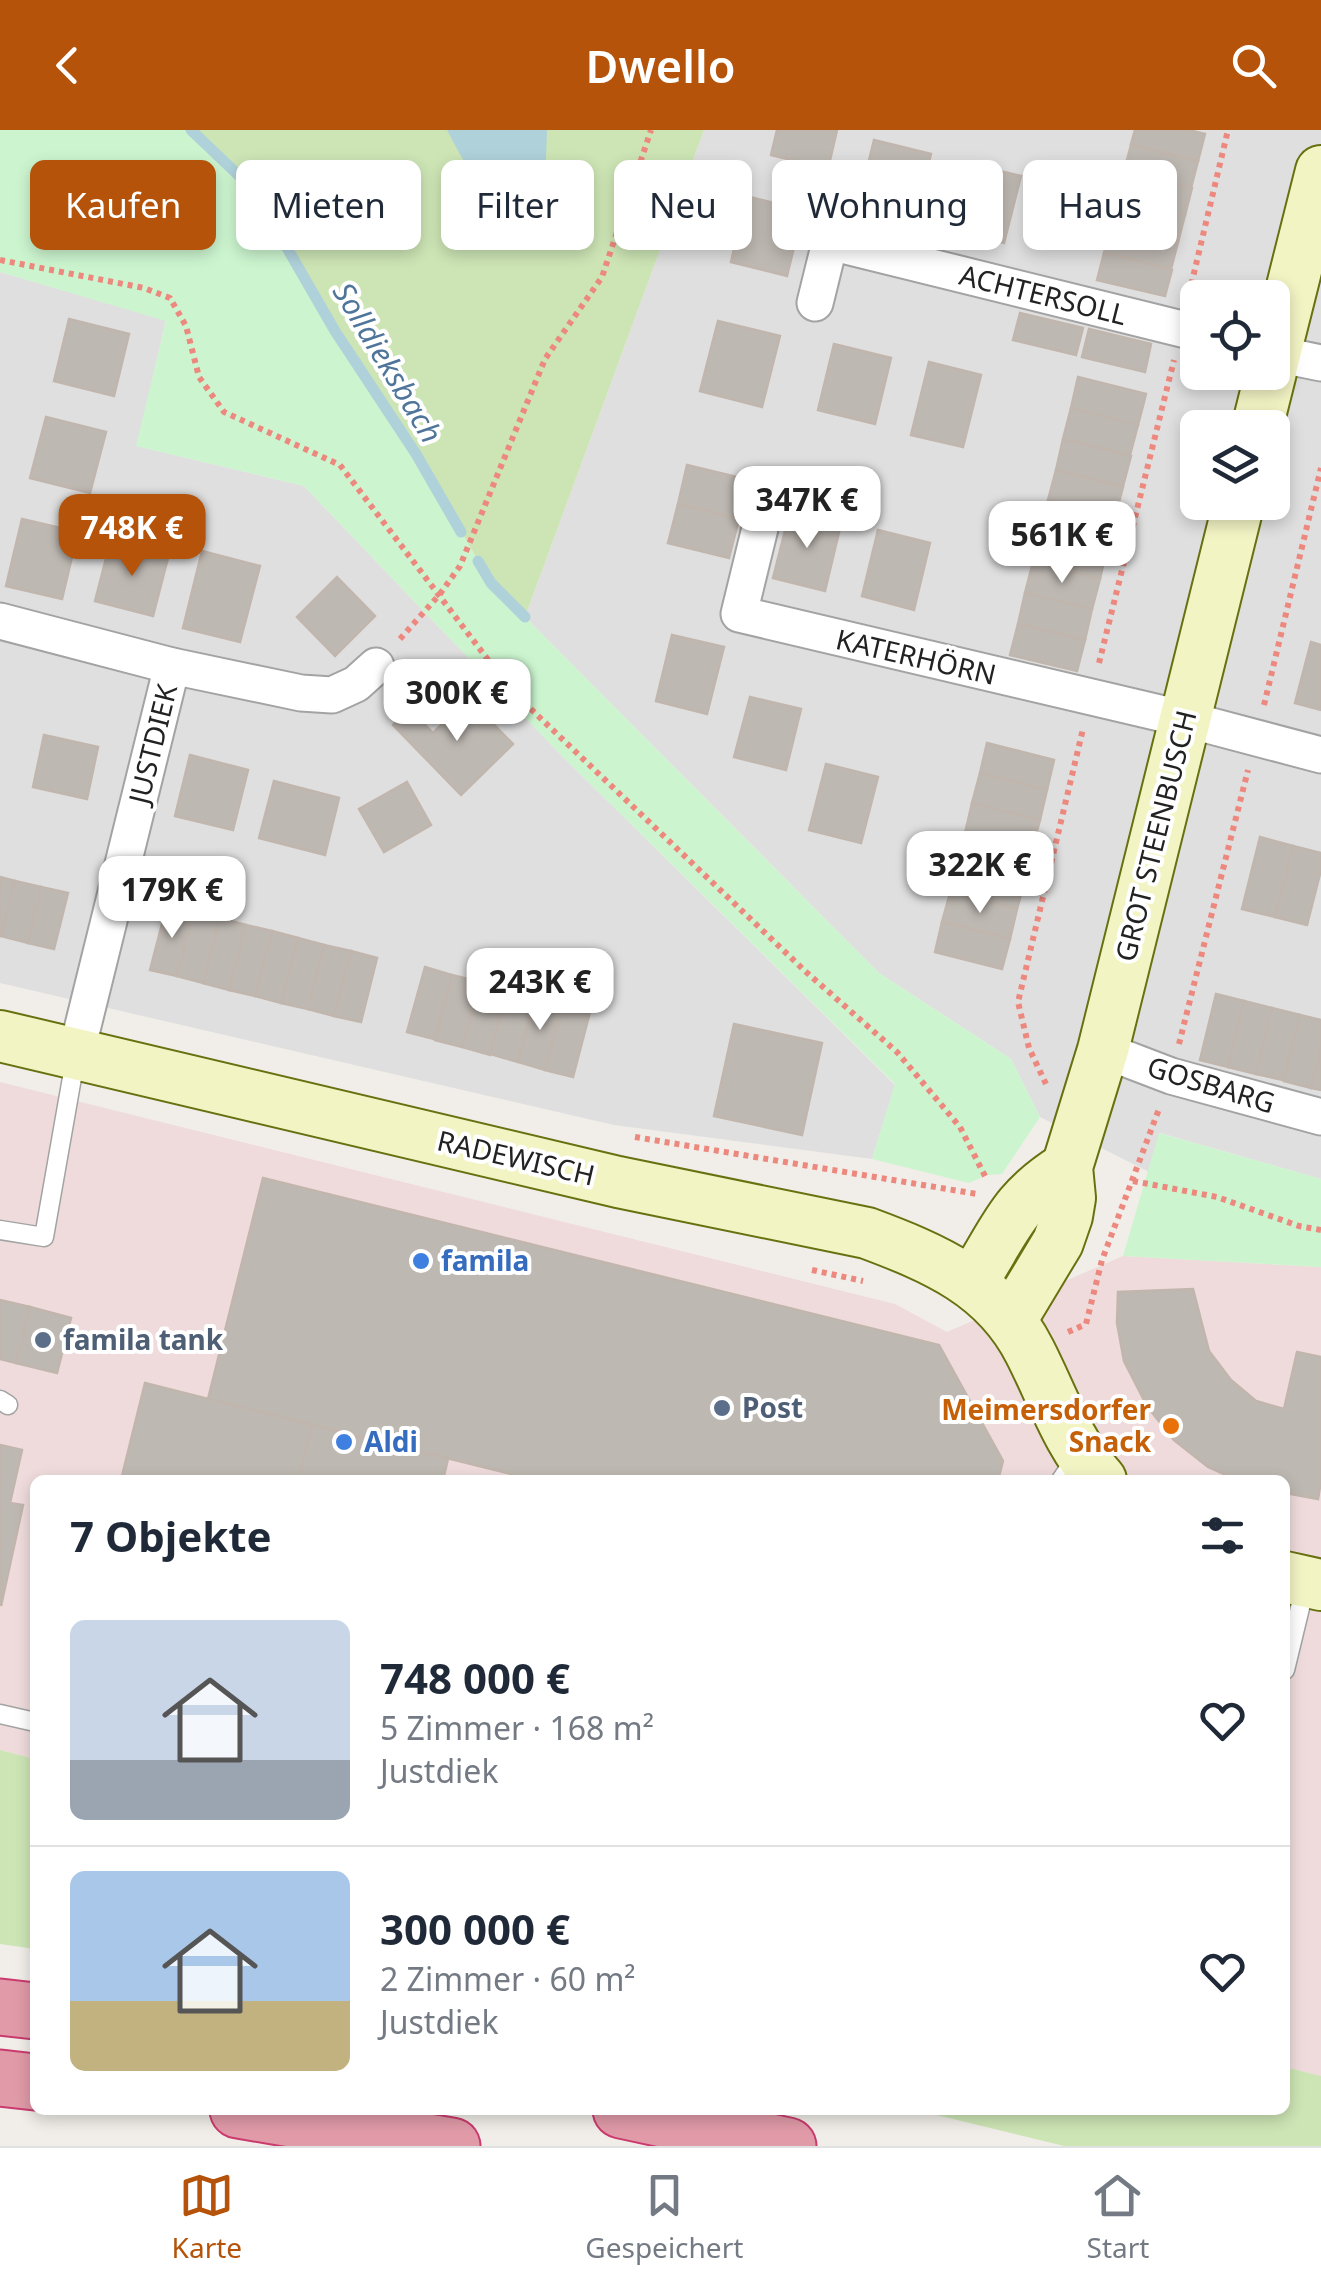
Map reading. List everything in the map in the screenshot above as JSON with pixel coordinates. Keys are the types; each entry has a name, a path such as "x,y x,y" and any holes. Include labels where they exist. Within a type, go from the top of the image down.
{"highway":[{"path":"0,2007 30,2010"},
{"path":"0,2078 30,2081"},
{"path":"268,2115 452,2146"},
{"path":"644,2115 788,2146"}],"street":[{"path":"1290,327 1321,171"},
{"path":"815,304 828,250"},
{"name":"ACHTERSOLL","path":"862,250 1180,329"},
{"name":"GROT STEENBUSCH","path":"1020,1335 1080,1251 1067,1167 1102,1050 1235,520"},
{"name":"KATERHÖRN","path":"761,524 739,614 1185,719"},
{"name":"JUSTDIEK","path":"0,621 172,666 301,693 332,695 356,684 376,666"},
{"name":"JUSTDIEK","path":"76,1054 172,666"},
{"path":"1185,719 1321,755"},
{"name":"RADEWISCH","path":"0,1036 637,1186 866,1233 937,1260 973,1282 1020,1335"},
{"name":"GOSBARG","path":"1102,1050 1172,1076 1321,1118"},
{"path":"973,1282 1000,1204 1028,1195 1067,1167"},
{"path":"1020,1335 1080,1472"}],"lane":[{"path":"0,1230 44,1238 76,1054"},
{"path":"1290,1647 1304,1581"},
{"path":"0,1714 30,1721"}],"path":[{"path":"376,666 460,566 544,359 602,277 650,130"},
{"path":"1,263 144,288 170,298 186,326 199,376 224,412 340,465 511,690 805,971 897,1052 960,1127 1000,1204"},
{"path":"1020,1335 1086,1324 1080,1251 1133,1181 1172,1076 1321,468"},
{"path":"630,1136 1000,1204"},
{"path":"1133,1181 1217,1196 1299,1226 1321,1230"}],"shaded area":[{"path":"704,130 1321,130 1321,1179 1160,1133 1149,1172 1040,1117 1011,1059 879,973 525,617 660,250 752,250 752,160 693,160"},
{"path":"0,272 166,320 137,446 304,486 561,755 895,1085 872,1159 614,1125 0,983"},
{"path":"0,1082 895,1304 947,1332 1123,1256 1321,1267 1321,2076 1290,2068 1290,1475 30,1475 30,1758 0,1750"}],"green space":[{"path":"0,130 191,130 236,173 236,250 288,250 335,331 416,454 491,583 879,973 1011,1059 1040,1117 1002,1174 969,1183 872,1159 895,1084 561,755 304,486 136,446 166,321 0,272"},
{"path":"191,130 704,130 693,160 614,160 614,250 660,250 525,617 491,583 416,454 277,250 421,250 421,160 236,160 236,193"},
{"path":"1159,1133 1321,1179 1321,1267 1123,1256"},
{"path":"0,1750 30,1758 30,1948 0,1944"},
{"path":"1290,2068 1321,2076 1321,2146 1064,2146 937,2115 1290,2115"}],"water":[{"path":"447,130 547,130 545,160 463,160"}],"building":[{"path":"777,130 837,130 830,160 791,160 771,155"},
{"path":"1135,130 1189,130 1205,134 1198,161 1131,144"},
{"path":"874,140 931,154 929,160 869,160"},
{"path":"1131,145 1198,161 1191,188 1177,184 1177,160 1127,160"},
{"path":"1003,172 1021,176 1003,243"},
{"path":"1177,184 1192,188 1185,215 1177,213"},
{"path":"752,197 772,202 772,250 793,250 787,276 731,262 734,250 752,250"},
{"path":"1177,213 1185,215 1177,242"},
{"path":"1105,250 1176,250 1171,269 1104,253"},
{"path":"1104,253 1172,270 1165,296 1097,280"},
{"path":"1020,313 1083,328 1076,355 1013,340"},
{"path":"69,319 129,334 114,396 54,381"},
{"path":"718,321 780,336 762,407 700,391"},
{"path":"1089,329 1151,344 1145,372 1082,357"},
{"path":"834,344 891,358 875,424 818,410"},
{"path":"929,362 981,375 963,447 911,435"},
{"path":"1078,377 1146,394 1138,425 1071,408"},
{"path":"1071,408 1138,425 1130,455 1063,439"},
{"path":"46,417 106,432 90,493 30,478"},
{"path":"1063,439 1131,456 1123,486 1056,470"},
{"path":"687,465 749,480 739,519 678,504"},
{"path":"1056,470 1123,487 1115,517 1048,500"},
{"path":"1048,501 1115,517 1107,548 1040,531"},
{"path":"678,504 739,519 729,558 668,543"},
{"path":"790,511 841,524 825,591 773,578"},
{"path":"22,519 78,532 62,599 6,586"},
{"path":"878,530 930,543 914,610 862,596"},
{"path":"1040,531 1107,548 1100,579 1033,562"},
{"path":"110,543 168,558 153,616 95,601"},
{"path":"202,551 260,566 240,642 183,628"},
{"path":"1033,562 1100,579 1092,609 1025,593"},
{"path":"337,577 375,616 335,656 297,617"},
{"path":"1025,593 1092,609 1085,640 1018,624"},
{"path":"1018,624 1085,640 1077,671 1010,655"},
{"path":"672,635 724,647 707,714 656,701"},
{"path":"1311,642 1321,645 1321,710 1295,703"},
{"path":"750,697 801,709 786,770 734,757"},
{"path":"468,698 513,744 461,795 393,725 409,709 433,733"},
{"path":"44,735 98,747 87,799 33,787"},
{"path":"987,743 1054,760 1047,790 980,773"},
{"path":"190,755 248,770 233,830 175,816"},
{"path":"826,764 878,777 861,843 809,830"},
{"path":"980,773 1047,790 1040,820 972,803"},
{"path":"274,781 339,798 325,855 259,838"},
{"path":"407,782 431,825 384,852 359,809"},
{"path":"972,803 1040,820 1032,849 965,833"},
{"path":"965,833 1032,849 1025,879 957,862"},
{"path":"1260,837 1293,846 1275,917 1242,909"},
{"path":"1293,846 1321,853 1321,870 1307,925 1275,917"},
{"path":"957,863 1025,880 1017,909 950,893"},
{"path":"0,877 15,881 1,936 0,936"},
{"path":"15,881 41,887 28,943 1,936"},
{"path":"41,887 68,893 54,949 28,943"},
{"path":"950,893 1017,909 1010,939 942,922"},
{"path":"167,905 193,912 177,976 150,970"},
{"path":"193,912 219,918 203,983 177,976"},
{"path":"219,918 246,925 229,990 203,983"},
{"path":"942,922 1010,939 1002,969 935,952"},
{"path":"246,925 272,931 255,996 229,990"},
{"path":"272,931 298,938 281,1003 255,996"},
{"path":"298,938 324,945 308,1009 281,1003"},
{"path":"324,945 351,951 334,1016 308,1009"},
{"path":"351,951 377,958 361,1022 334,1016"},
{"path":"425,967 452,975 434,1039 407,1032"},
{"path":"452,975 480,982 462,1047 435,1040"},
{"path":"480,982 507,990 490,1055 462,1047"},
{"path":"507,990 535,997 518,1062 490,1054"},
{"path":"1216,994 1244,1001 1228,1067 1200,1060"},
{"path":"535,997 562,1005 545,1070 518,1062"},
{"path":"1244,1001 1272,1008 1256,1074 1228,1067"},
{"path":"563,1005 590,1012 573,1077 545,1070"},
{"path":"1272,1008 1300,1015 1283,1080 1256,1074"},
{"path":"1300,1015 1321,1020 1321,1047 1311,1088 1284,1081"},
{"path":"734,1024 822,1043 802,1135 714,1116"},
{"path":"1321,1047 1321,1090 1311,1088"},
{"name":"famila","path":"263,1178 939,1345 1003,1461 999,1475 515,1475 208,1399"},
{"path":"1193,1289 1209,1351 1231,1380 1256,1401 1284,1409 1297,1352 1321,1357 1318,1499 1290,1494 1290,1475 1226,1475 1208,1467 1174,1440 1147,1406 1124,1361 1117,1323 1118,1292"},
{"path":"0,1300 30,1307 16,1363 0,1359"},
{"name":"famila tank","path":"30,1307 71,1318 57,1373 16,1363"},
{"path":"145,1383 312,1425 299,1475 122,1475"},
{"name":"Aldi","path":"312,1425 448,1459 444,1475 299,1475"},
{"path":"0,1445 22,1450 10,1503 23,1505 1,1606"}],"waterway":[{"name":"Solldieksbach","path":"191,130 253,189 335,331 416,454 461,532"},
{"name":"Solldieksbach","path":"478,561 491,583 525,617"}],"place":[{"name":"famila","path":"421,1261"},
{"name":"famila tank","path":"43,1340"},
{"name":"Post","path":"722,1408"},
{"name":"Meimersdorfer Snack","path":"1171,1426"},
{"name":"Aldi","path":"344,1442"}]}
